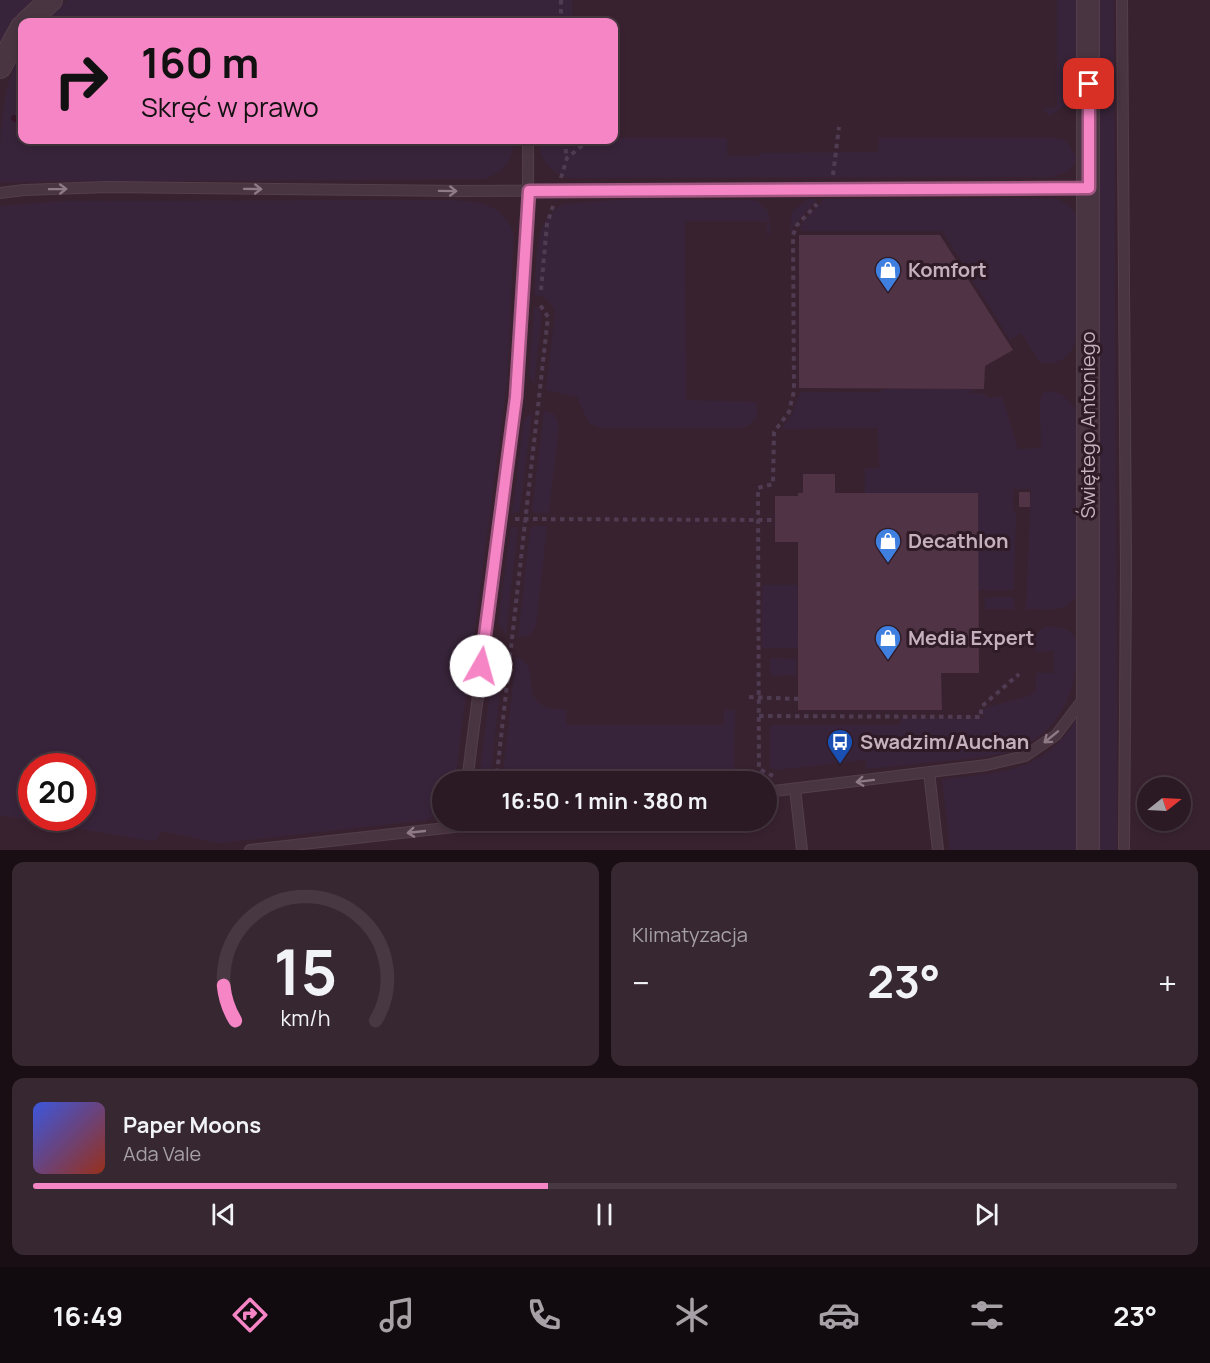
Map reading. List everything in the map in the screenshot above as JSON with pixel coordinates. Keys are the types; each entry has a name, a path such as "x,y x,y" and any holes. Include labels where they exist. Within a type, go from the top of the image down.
{"street":[{"path":"31,18 51,0"},
{"name":"Świętego Antoniego","path":"1088,0 1089,850"},
{"path":"0,67 18,34"}],"lane":[{"path":"1122,0 1126,568 1124,850"},
{"path":"468,771 516,397 529,191 528,144"},
{"path":"0,193 24,190 107,188 529,191 1089,188"},
{"path":"777,791 987,765 1025,756 1056,735 1089,692"},
{"path":"929,772 938,850"},
{"path":"795,789 802,850"},
{"path":"250,850 432,827"}],"path":[{"path":"561,0 561,18"},
{"path":"783,776 775,777 759,769 758,488 773,484 774,432 789,412 794,391 793,235 797,225 821,200 822,189 833,176 839,127"},
{"path":"497,771 548,317 541,303 547,224 567,158 565,144"},
{"path":"567,158 584,144"},
{"path":"523,299 541,303"},
{"path":"500,519 775,520"},
{"path":"759,716 981,717 981,707 1019,674"},
{"path":"749,697 798,699"}],"shaded area":[{"path":"0,0 33,0 18,16 0,45"},
{"path":"67,0 572,0 572,18 47,18"},
{"path":"1057,0 1077,0 1077,85 1066,105 1049,116 1042,108 1057,108"},
{"path":"1099,0 1114,0 1117,850 1099,850"},
{"path":"18,58 18,144 513,144 512,154 502,169 484,179 0,182 1,129 5,97"},
{"path":"618,138 727,138 727,156 759,156 760,153 878,152 879,138 1055,138 1067,141 1077,159 1069,171 1053,177 571,178 557,173 547,165 539,144 618,144"},
{"path":"1053,198 1068,205 1076,214 1079,280 1075,342 1066,357 1050,364 1039,361 1021,333 1010,340 942,231 800,231 802,223 824,199"},
{"path":"634,199 751,200 759,202 768,211 771,232 767,236 767,221 685,221 686,400 756,402 758,415 748,426 740,428 599,428 589,423 577,397 546,390 555,310 543,296 534,295 538,244 546,221 553,211 564,204"},
{"path":"809,199 818,199 795,224 790,234 792,211"},
{"path":"65,201 460,201 487,206 499,212 508,221 514,235 507,383 456,771 432,771 432,817 427,820 219,843 161,831 157,840 151,841 93,831 96,831 96,753 18,753 18,818 0,815 0,206"},
{"path":"534,307 538,308 542,314 534,385 529,374"},
{"path":"882,389 984,389 970,391 970,394 983,393 988,398 1002,396 1018,449 1041,448 1040,401 1044,392 1059,393 1071,403 1077,412 1077,595 1073,601 1062,608 1026,609 1031,489 1013,489 1013,511 1016,511 1014,590 978,590 978,494 865,493 865,468 879,468 878,428 782,429 792,414 800,392 881,392"},
{"path":"544,411 554,414 559,424 549,513 535,513 532,511"},
{"path":"532,412 520,511 512,514 524,420"},
{"path":"511,526 518,528 506,635 498,623"},
{"path":"534,526 547,526 536,626 530,635 518,637 530,529"},
{"path":"762,585 797,585 798,648 762,648"},
{"path":"985,597 1014,597 1014,609 985,609"},
{"path":"1045,627 1063,628 1074,637 1077,649 1073,684 1067,700 1049,727 1021,747 985,756 866,769 865,760 775,770 770,767 770,725 900,725 901,718 982,718 984,708 1029,696 1036,690 1036,673 1054,673 1054,651 1035,652 1035,634"},
{"path":"504,656 491,771 480,771 493,666"},
{"path":"516,657 521,658 529,668 531,687 536,699 546,707 566,710 566,725 724,725 724,709 735,711 734,771 503,771"},
{"path":"770,658 796,659 796,675 773,676 770,672"},
{"path":"1076,720 1077,850 950,850 942,779 1001,772 1034,760 1049,751 1063,738"}],"building":[{"name":"Komfort","path":"799,235 940,235 1013,350 985,366 984,389 799,388"},
{"name":"Decathlon","path":"803,474 835,474 835,493 978,493 979,673 941,673 942,710 798,710 798,542 775,542 775,496 798,496 798,493 803,493"},
{"path":"1019,492 1030,492 1030,507 1019,507"}],"waterway":[{"path":"14,118 18,120"}],"place":[{"name":"Komfort","path":"888,293"},
{"name":"Decathlon","path":"888,564"},
{"name":"Media Expert","path":"888,661"},
{"name":"Swadzim/Auchan","path":"840,765"}],"route":[{"path":"481,666 516,397 529,191 1089,188 1089,84"}]}
